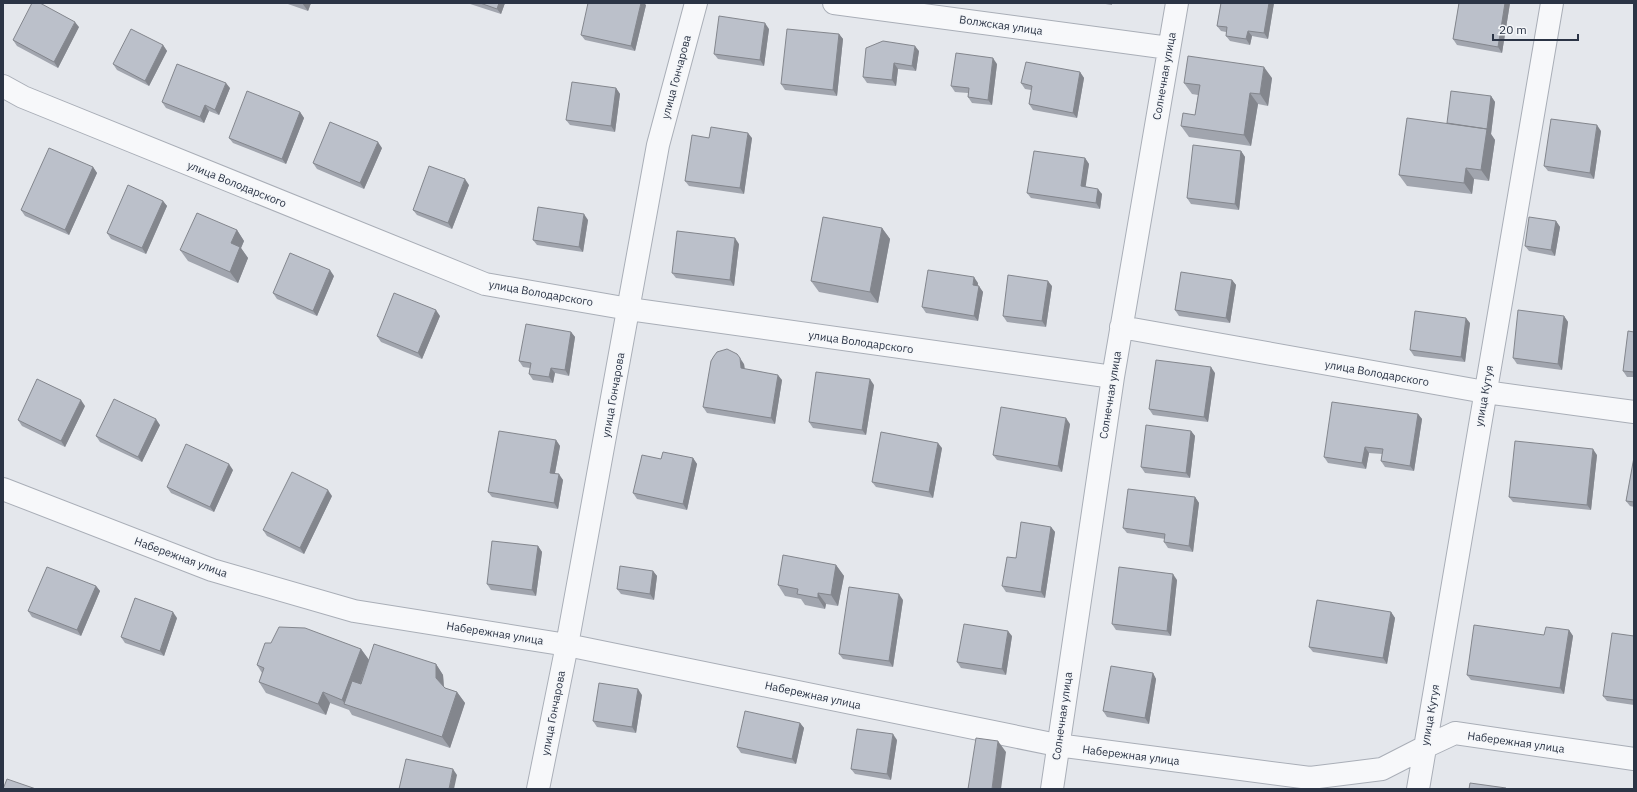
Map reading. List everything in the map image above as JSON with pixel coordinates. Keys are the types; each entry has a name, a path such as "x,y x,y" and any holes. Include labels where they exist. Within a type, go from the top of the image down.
{"street":[{"name":"улица Гончарова","path":"538,789 658,145 696,3"},
{"name":"Волжская улица","path":"834,3 1169,48"},
{"name":"Солнечная улица","path":"1052,789 1057,745 1113,377 1177,3"},
{"name":"улица Кутуя","path":"1418,789 1552,3"},
{"name":"улица Володарского","path":"3,86 23,98 485,284 628,309 1113,377"},
{"name":"улица Володарского","path":"1121,327 1485,392 1634,412"},
{"name":"Набережная улица","path":"3,489 212,570 354,611 566,645 1057,745 1310,778 1382,769 1455,733 1634,759"}],"building":[{"path":"32,3 40,3 75,22 54,62 13,40"},
{"path":"480,3 499,3 497,9"},
{"path":"588,3 641,3 631,46 581,35"},
{"path":"1221,3 1269,3 1264,33 1248,31 1246,39 1226,36 1227,27 1217,26"},
{"path":"1459,3 1505,3 1498,47 1453,39"},
{"path":"719,16 765,23 760,60 714,54"},
{"path":"131,29 163,45 145,81 113,64"},
{"path":"787,29 839,34 833,90 781,84"},
{"path":"883,41 915,46 912,66 894,63 892,80 863,77 866,48"},
{"path":"956,53 993,58 988,100 968,97 969,88 951,86"},
{"path":"1188,56 1264,67 1260,94 1250,93 1244,135 1181,126 1183,113 1195,115 1200,85 1184,83"},
{"path":"1026,62 1080,72 1073,113 1029,104 1032,86 1021,83"},
{"path":"177,64 226,83 215,110 205,105 200,117 162,102"},
{"path":"572,82 616,88 611,126 566,120"},
{"path":"247,91 300,112 282,159 229,138"},
{"path":"1451,91 1491,96 1487,129 1447,123"},
{"path":"1407,118 1487,129 1481,170 1466,168 1464,183 1399,175"},
{"path":"1551,119 1597,125 1590,173 1544,166"},
{"path":"330,122 378,142 360,183 313,163"},
{"path":"711,127 748,133 740,188 685,181 692,135 709,138"},
{"path":"1193,145 1241,151 1235,204 1187,198"},
{"path":"49,148 93,167 65,230 21,210"},
{"path":"1034,151 1085,158 1081,186 1098,189 1096,203 1027,193"},
{"path":"429,166 465,179 448,223 413,210"},
{"path":"128,185 163,201 142,248 107,233"},
{"path":"538,207 584,214 579,247 533,240"},
{"path":"197,213 237,230 231,243 240,247 230,272 180,250"},
{"path":"823,217 882,228 870,292 811,281"},
{"path":"1529,217 1556,221 1551,250 1525,246"},
{"path":"677,231 735,238 730,280 672,273"},
{"path":"290,253 330,270 313,311 273,293"},
{"path":"928,270 974,277 973,285 979,286 974,316 922,307"},
{"path":"1181,272 1232,280 1226,318 1175,310"},
{"path":"1008,275 1048,281 1042,321 1003,316"},
{"path":"394,293 436,310 418,353 377,336"},
{"path":"1518,310 1564,316 1558,364 1513,358"},
{"path":"1415,311 1466,318 1461,357 1410,350"},
{"path":"526,324 571,332 565,370 551,368 549,377 529,374 531,363 519,361"},
{"path":"1628,331 1634,332 1634,372 1623,371"},
{"path":"727,349 737,354 740,358 741,368 778,375 771,418 703,407 711,361 717,352"},
{"path":"1156,360 1211,367 1204,417 1149,409"},
{"path":"816,372 870,379 862,430 809,422"},
{"path":"37,379 81,400 61,441 18,420"},
{"path":"114,399 156,419 138,457 96,436"},
{"path":"1332,402 1418,414 1410,466 1381,461 1383,449 1365,447 1362,463 1324,457"},
{"path":"1001,407 1066,418 1058,466 993,455"},
{"path":"1146,425 1191,431 1186,473 1141,467"},
{"path":"499,431 556,440 550,473 559,474 554,503 488,492"},
{"path":"881,432 938,443 929,492 872,482"},
{"path":"1515,441 1593,449 1587,505 1509,497"},
{"path":"186,444 229,464 210,507 167,487"},
{"path":"663,452 693,458 683,504 633,493 642,455 661,459"},
{"path":"1634,457 1634,502 1626,501"},
{"path":"292,472 328,490 300,548 263,530"},
{"path":"1128,489 1195,497 1189,546 1164,542 1165,534 1123,528"},
{"path":"1021,522 1051,527 1041,592 1002,586 1007,557 1016,558"},
{"path":"492,541 538,546 532,590 487,584"},
{"path":"783,555 836,565 831,595 818,593 818,598 797,594 798,589 778,585"},
{"path":"620,566 653,571 650,594 617,589"},
{"path":"47,567 96,586 77,630 28,611"},
{"path":"1119,567 1173,574 1167,631 1112,624"},
{"path":"849,587 899,594 889,661 839,654"},
{"path":"135,598 173,612 160,651 121,637"},
{"path":"1317,600 1391,612 1383,658 1309,647"},
{"path":"964,624 1008,631 1002,669 957,662"},
{"path":"1474,625 1544,635 1546,627 1569,630 1560,688 1467,675"},
{"path":"279,627 305,628 361,649 342,700 323,692 318,704 259,682 264,668 257,665 265,643 271,643"},
{"path":"1612,633 1634,636 1634,700 1603,696"},
{"path":"374,644 436,664 436,678 445,688 457,692 442,737 344,704 352,681 361,684"},
{"path":"1111,666 1153,673 1145,718 1103,711"},
{"path":"599,683 638,689 632,727 593,721"},
{"path":"745,711 800,723 792,759 737,747"},
{"path":"857,729 893,734 887,774 851,769"},
{"path":"976,738 998,741 992,789 968,789"},
{"path":"406,759 453,769 449,789 399,789"},
{"path":"7,779 36,789 3,789"},
{"path":"1470,783 1506,788 1506,789 1469,789"}]}
